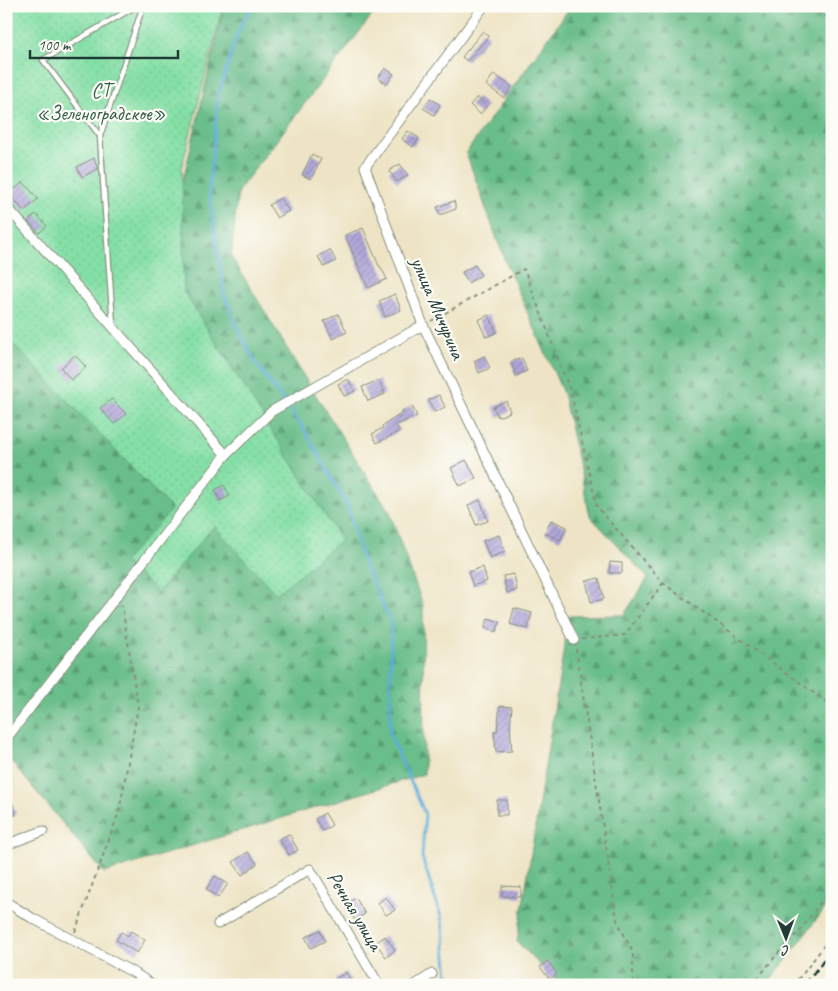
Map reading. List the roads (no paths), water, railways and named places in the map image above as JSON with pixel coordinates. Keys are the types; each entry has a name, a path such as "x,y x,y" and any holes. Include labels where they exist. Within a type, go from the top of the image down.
{"street":[{"name":"улица Мичурина","path":"484,6 365,167 423,325 574,640"},
{"path":"6,206 226,455"},
{"path":"6,739 226,455 272,411 423,325"},
{"path":"6,845 43,831"},
{"name":"Речная улица","path":"218,924 310,869 379,985"},
{"path":"6,902 136,974 152,985"},
{"path":"415,985 432,974"}],"lane":[{"path":"100,136 43,60 136,6"},
{"path":"113,327 100,136 143,6"}],"waterway":[{"path":"252,6 238,31 218,97 209,190 224,294 236,326 257,365 304,429 349,509 362,559 391,623 390,735 425,814 422,857 442,920 449,985"}],"railway":[{"path":"805,985 832,949"}],"park label":[{"name":"СТ «Зеленоградское»","path":"101,102"}]}
